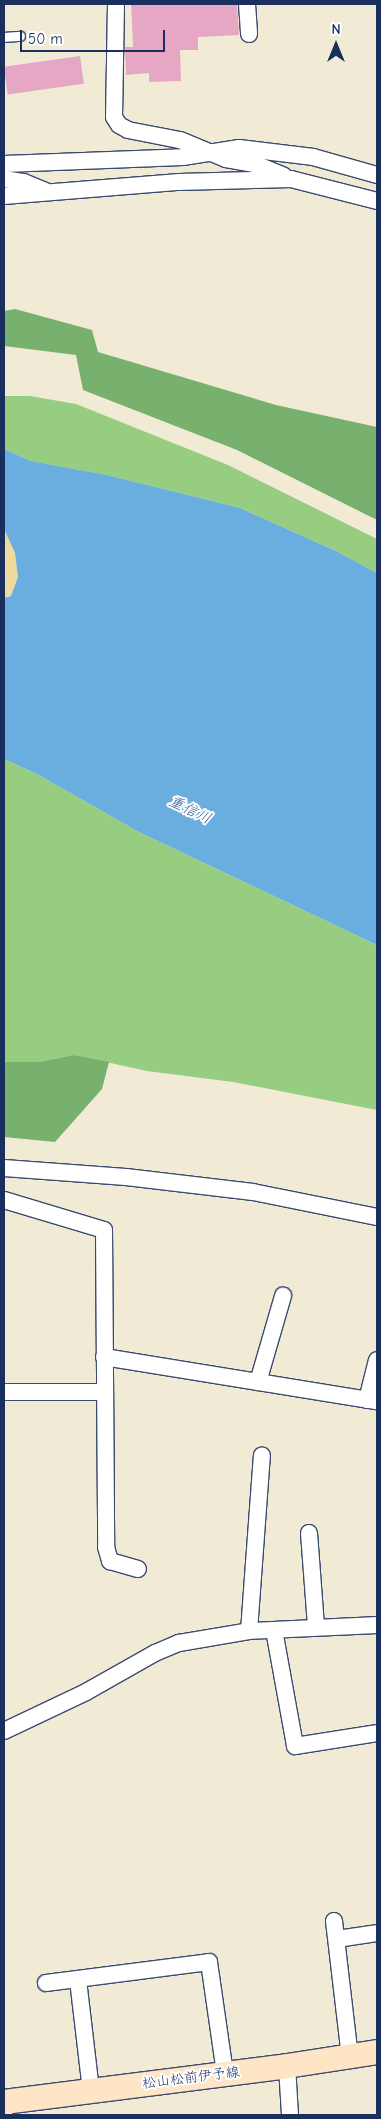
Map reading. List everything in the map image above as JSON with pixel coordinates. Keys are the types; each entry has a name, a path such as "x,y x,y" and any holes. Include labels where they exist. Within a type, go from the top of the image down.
{"main road":[{"name":"松山松前伊予線","path":"4,2102 287,2066 377,2052"}],"street":[{"path":"116,4 114,117 119,125 128,130 180,140 209,152 255,164 291,179 377,201"},
{"path":"247,4 249,34"},
{"path":"4,164 183,157 239,148 313,157 377,175"},
{"path":"4,179 24,182 47,192"},
{"path":"4,196 179,182 291,179"},
{"path":"4,1168 126,1177 254,1192 377,1217"},
{"path":"4,1200 104,1230 106,1547 110,1561 138,1569"},
{"path":"258,1382 283,1296"},
{"path":"104,1357 372,1400 377,1360"},
{"path":"4,1392 104,1392"},
{"path":"249,1631 262,1455"},
{"path":"309,1533 316,1627"},
{"path":"4,1731 78,1697 155,1653 179,1643 249,1631 377,1625"},
{"path":"274,1630 295,1746 377,1733"},
{"path":"334,1921 350,2057"},
{"path":"337,1939 377,1934"},
{"path":"46,1984 209,1962 225,2073"},
{"path":"78,1980 91,2091"},
{"path":"287,2066 290,2115"}],"lane":[{"path":"4,37 20,36"}],"green space":[{"path":"15,309 92,330 98,352 276,405 377,427 377,520 237,450 83,390 76,355 4,346 4,311"},
{"path":"4,396 30,396 76,404 228,465 377,539 377,573 336,551 240,508 107,475 31,461 4,449"},
{"path":"4,759 37,774 139,832 377,945 377,1110 233,1082 147,1071 74,1055 39,1062 4,1062"},
{"path":"74,1055 109,1062 102,1089 55,1142 4,1137 4,1062 39,1062"}],"sand":[{"path":"4,529 15,553 18,577 11,596 4,598"}],"water":[{"name":"重信川","path":"4,449 31,461 107,475 240,508 336,551 377,573 377,945 139,832 37,774 4,759 4,598 11,596 18,577 15,553 4,529"}],"building":[{"path":"131,4 237,4 239,35 198,37 198,50 180,50 181,81 149,82 149,73 126,75 125,47 133,47"},
{"path":"80,56 84,84 8,94 4,67"}]}
